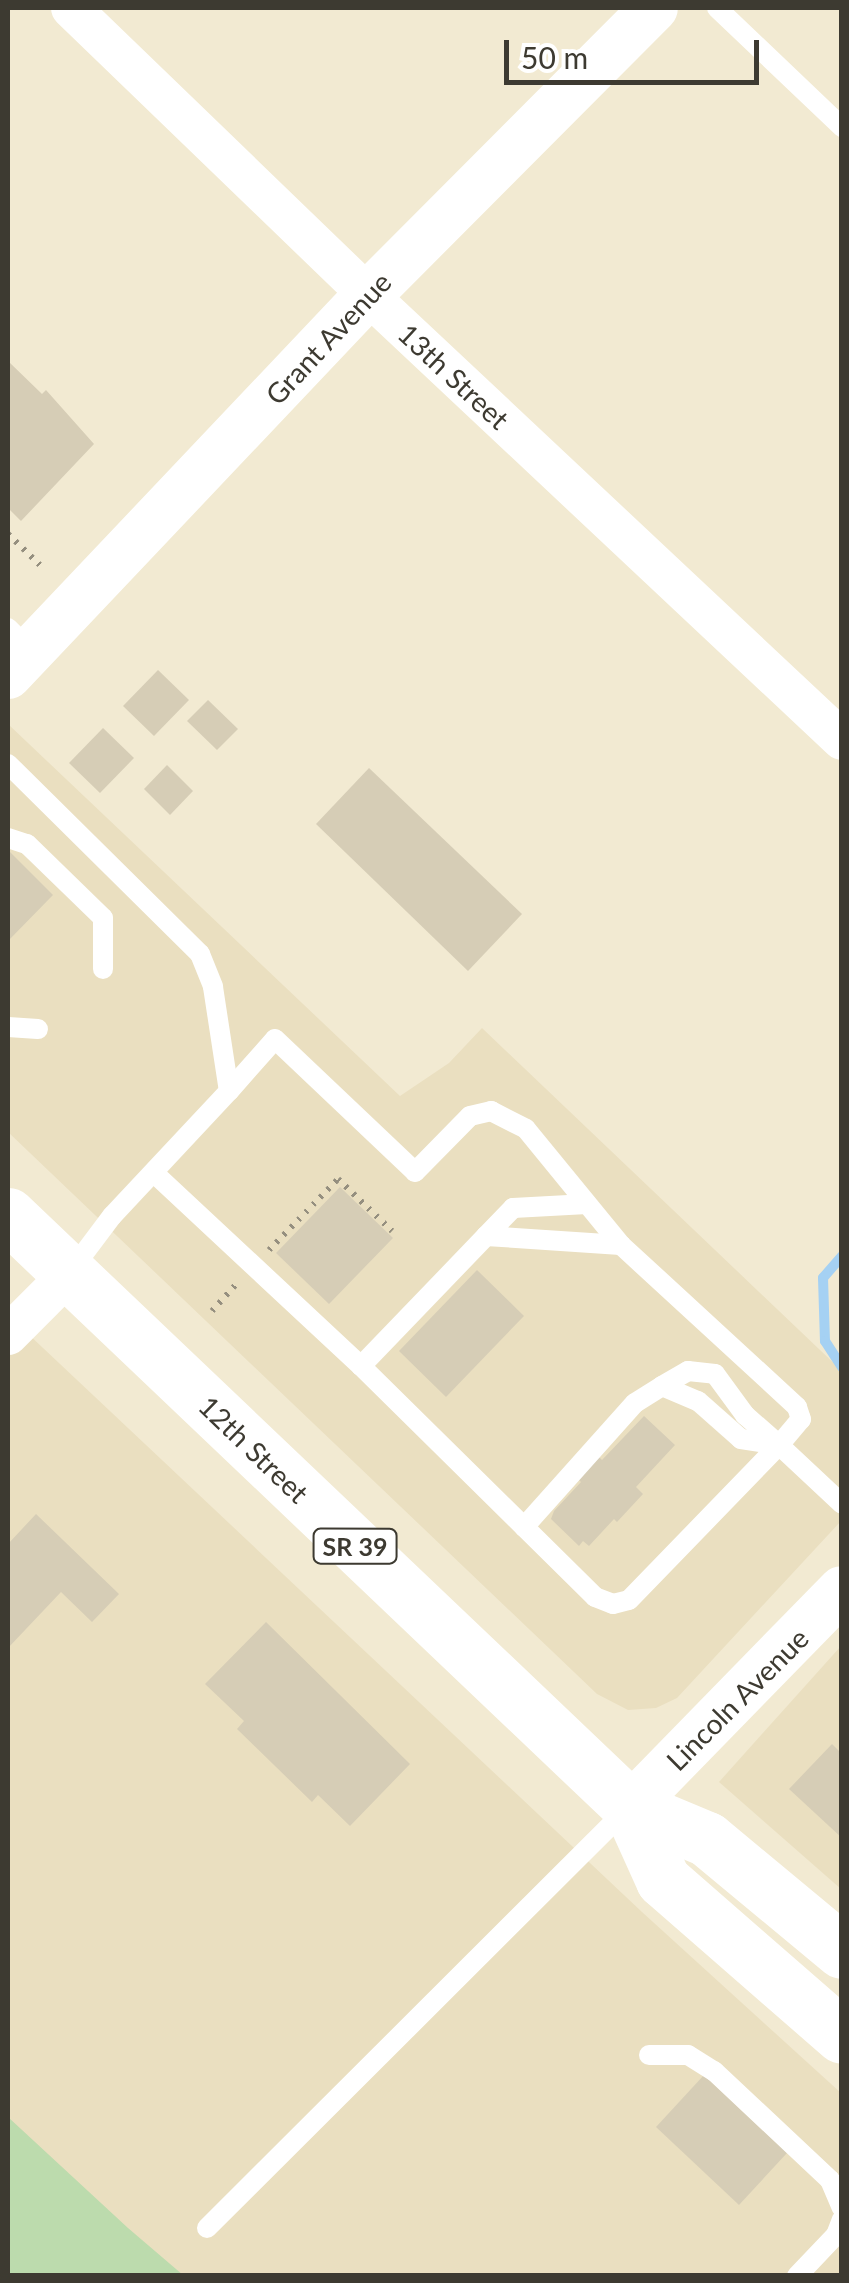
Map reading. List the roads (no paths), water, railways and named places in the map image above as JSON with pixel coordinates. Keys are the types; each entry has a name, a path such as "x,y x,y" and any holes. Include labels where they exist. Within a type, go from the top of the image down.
{"main road":[{"name":"12th Street","path":"8,1216 630,1807 706,1839 842,1951"},
{"name":"12th Street","path":"630,1807 663,1880 842,2036"}],"street":[{"name":"13th Street","path":"71,8 842,740"},
{"name":"Grant Avenue","path":"15,651 654,8"},
{"path":"8,1336 69,1274"},
{"name":"Lincoln Avenue","path":"630,1807 842,1590"}],"lane":[{"path":"717,8 842,128"},
{"path":"8,764 200,954 213,987 229,1091"},
{"path":"8,838 27,844 103,918 104,969"},
{"path":"8,1027 38,1029"},
{"path":"69,1274 112,1216 275,1039 415,1172 470,1116 490,1111 526,1129 621,1245 797,1407 801,1419 629,1600 613,1604 595,1597 361,1366 154,1173"},
{"path":"361,1366 512,1208 587,1204"},
{"path":"486,1236 621,1245"},
{"path":"524,1527 635,1402 688,1371 715,1374 745,1415 842,1504"},
{"path":"662,1386 698,1400 741,1439 779,1446"},
{"path":"207,2228 630,1807"},
{"path":"649,2055 688,2055 714,2071 830,2180 842,2208"},
{"path":"798,2276 836,2235 842,2219"}],"waterway":[{"path":"842,1256 823,1278 825,1341 842,1367"}]}
